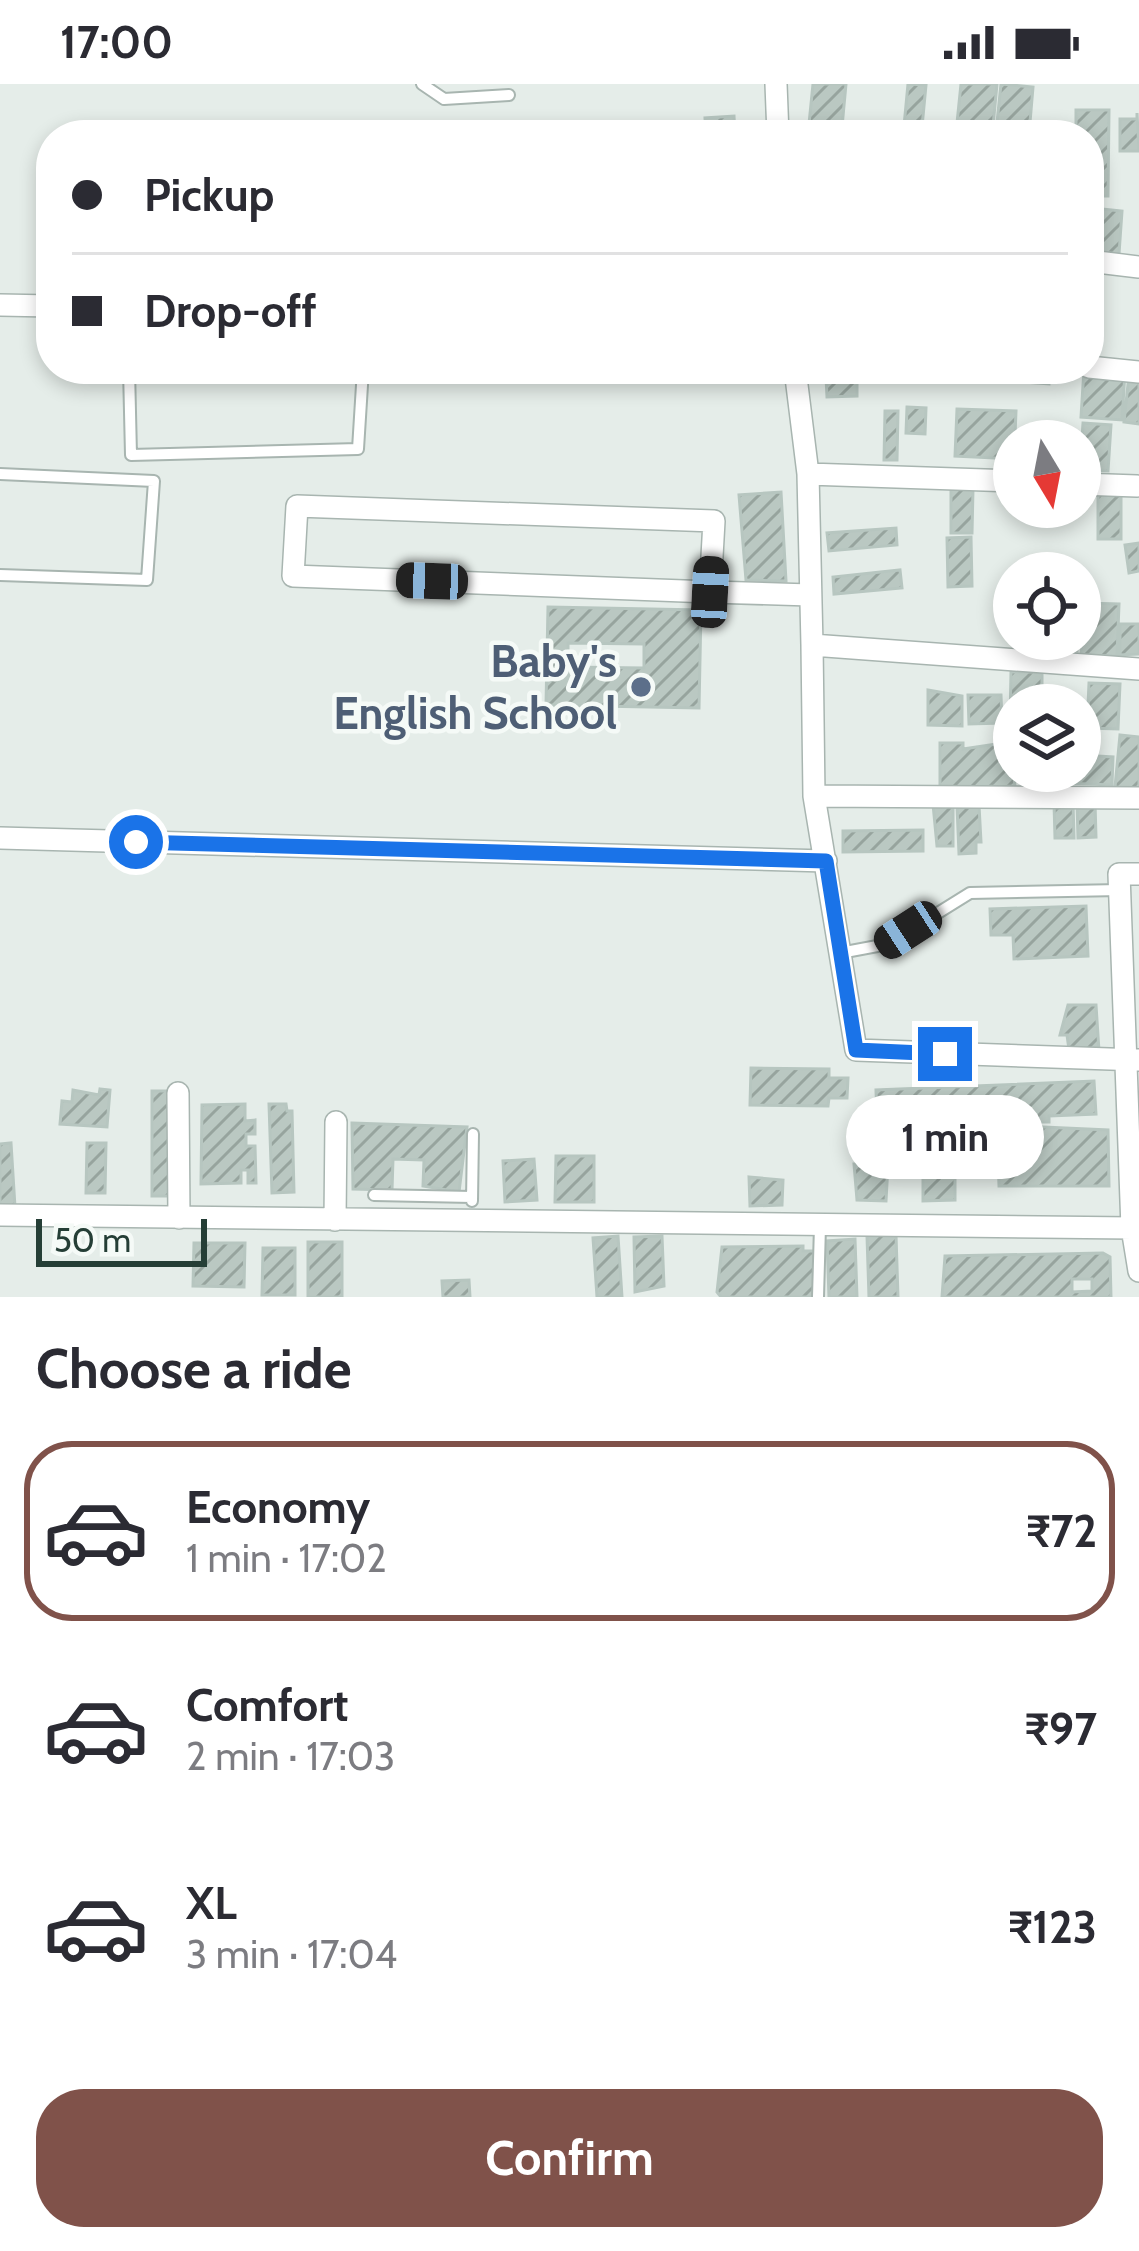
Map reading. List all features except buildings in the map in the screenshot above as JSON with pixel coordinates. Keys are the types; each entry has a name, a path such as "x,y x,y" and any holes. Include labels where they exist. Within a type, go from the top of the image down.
{"street":[{"path":"776,84 777,120"},
{"path":"1104,263 1139,267"},
{"path":"0,305 36,306"},
{"path":"1104,369 1139,372"},
{"path":"797,384 808,474 814,796 856,1050 1132,1061"},
{"path":"808,474 993,481"},
{"path":"1101,485 1137,486"},
{"path":"710,592 714,520 297,506 293,576 710,592 810,595"},
{"path":"812,645 1139,669"},
{"path":"814,796 1139,798"},
{"path":"0,838 826,861"},
{"path":"1139,874 1119,874 1131,939 1139,1271"},
{"path":"178,1093 179,1218"},
{"path":"335,1220 337,1122"},
{"path":"0,1215 1136,1228"}],"lane":[{"path":"422,84 444,99 509,95"},
{"path":"129,384 131,455 358,448 362,384"},
{"path":"0,474 154,482 147,580 0,575"},
{"path":"841,953 888,944 970,893 1120,890"},
{"path":"472,1222 473,1134"},
{"path":"374,1195 472,1197"},
{"path":"818,1297 820,1226"}],"place":[{"name":"Baby's English School","path":"641,687"}],"route":[{"path":"136,842 826,861 856,1050 945,1054"}]}
